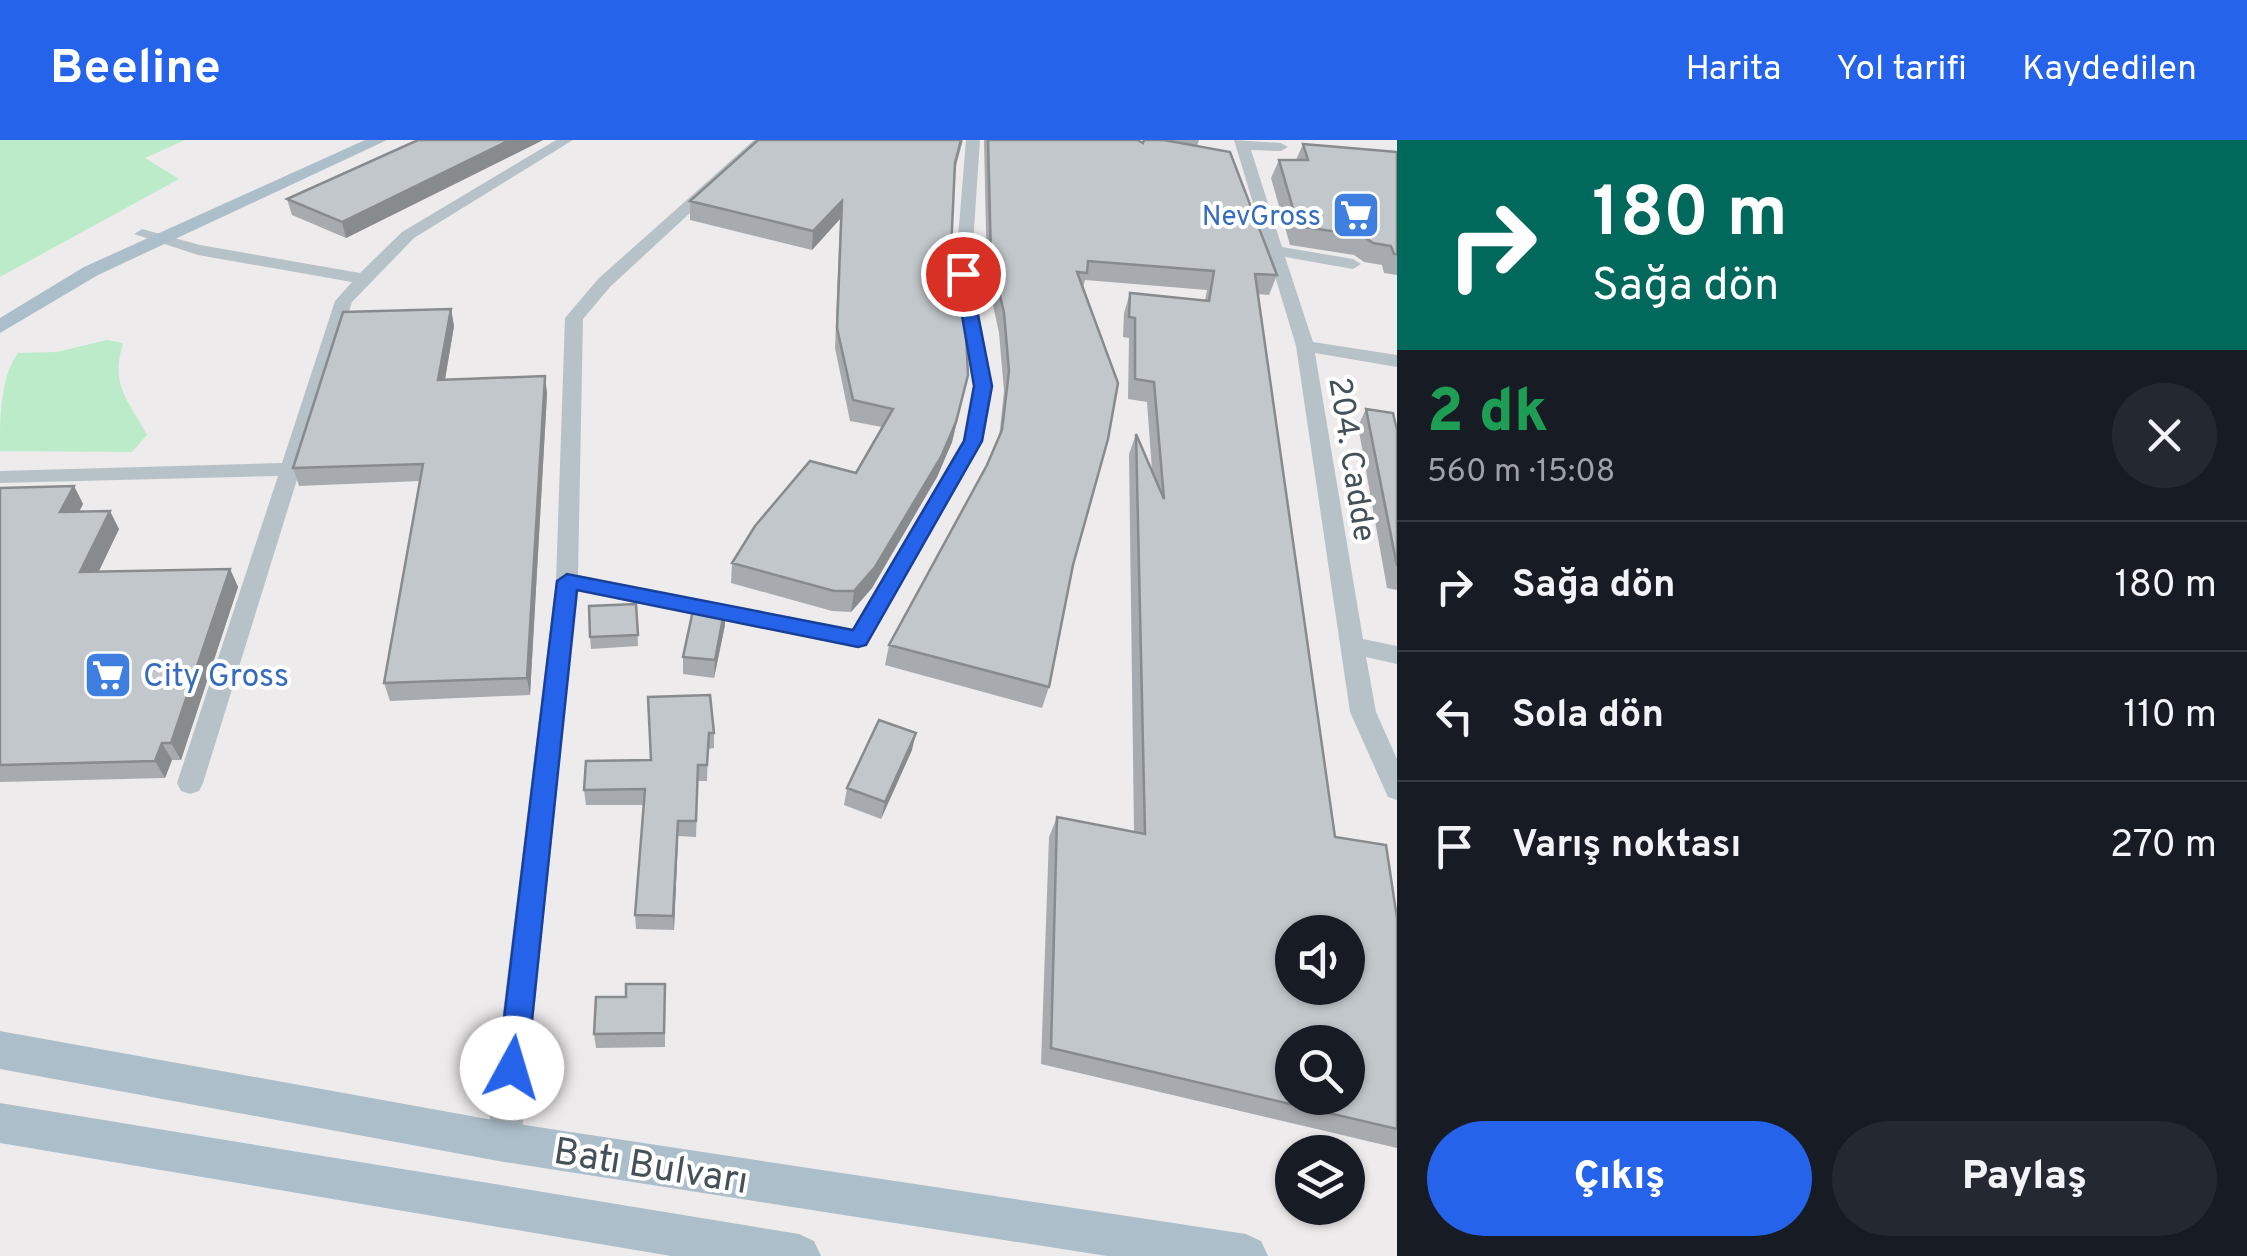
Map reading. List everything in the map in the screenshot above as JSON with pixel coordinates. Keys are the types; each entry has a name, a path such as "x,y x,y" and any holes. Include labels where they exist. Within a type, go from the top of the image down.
{"main road":[{"path":"0,326 56,289 151,236 353,140"},
{"path":"0,308 52,276 378,140"},
{"name":"Batı Bulvarı","path":"0,1050 504,1142 1246,1256"},
{"name":"Batı Bulvarı","path":"0,1124 799,1256"}],"street":[{"path":"190,783 344,301 408,235 566,140"},
{"path":"504,1142 567,581 574,318 604,283 762,140"},
{"path":"567,581 858,639 973,441 983,386 963,274 973,140"},
{"path":"1246,156 1281,146"},
{"name":"204. Cadde","path":"1246,156 1305,346 1363,712 1397,789"},
{"path":"151,236 198,250 364,279"},
{"path":"1273,247 1310,247"},
{"path":"1273,247 1353,264"},
{"path":"1305,346 1397,361"},
{"path":"0,476 290,469"},
{"path":"1351,646 1397,654"}],"green space":[{"path":"0,140 185,140 145,158 179,179 0,277"},
{"path":"107,340 123,343 120,382 147,435 132,452 0,451 4,386 18,353 57,352"}],"building":[{"path":"418,140 510,140 342,222 287,199"},
{"path":"758,140 961,140 955,163 950,272 955,273 965,312 968,375 956,422 941,457 875,567 854,591 834,591 732,563 755,526 810,461 856,473 893,409 853,400 837,328 842,201 813,231 690,201"},
{"path":"988,140 1164,140 1230,152 1277,275 1255,274 1335,837 1386,845 1397,918 1397,1129 1337,1115 1365,1115 1365,1025 1275,1025 1275,1100 1051,1048 1057,817 1145,834 1136,434 1164,499 1154,382 1135,379 1135,318 1129,317 1130,293 1209,301 1214,271 1088,261 1087,273 1077,272 1118,383 1108,439 1073,565 1049,687 889,645 987,465 1002,430 1009,371 1004,313 991,258"},
{"name":"NevGross","path":"1303,144 1397,152 1397,254 1391,246 1373,243 1363,236 1298,226 1279,160 1308,160"},
{"path":"451,309 438,380 545,376 527,678 384,683 423,464 293,468 343,312"},
{"path":"1366,409 1393,413 1397,430 1397,566"},
{"name":"City Gross","path":"74,486 60,512 110,511 80,572 230,569 171,743 162,743 155,761 0,765 0,488"},
{"path":"695,601 725,607 715,660 683,657"},
{"path":"636,604 638,635 590,637 589,606"},
{"path":"710,695 714,733 709,733 707,765 698,765 696,821 678,821 673,916 635,915 645,789 584,790 586,761 651,760 648,697"},
{"path":"879,720 916,733 885,802 847,788"},
{"path":"626,984 665,984 664,1033 594,1034 596,997 626,997"}],"place":[{"name":"NevGross","path":"1356,215"},
{"name":"City Gross","path":"108,675"}],"route":[{"path":"512,1068 567,581 858,639 973,441 983,386 963,274"}]}
